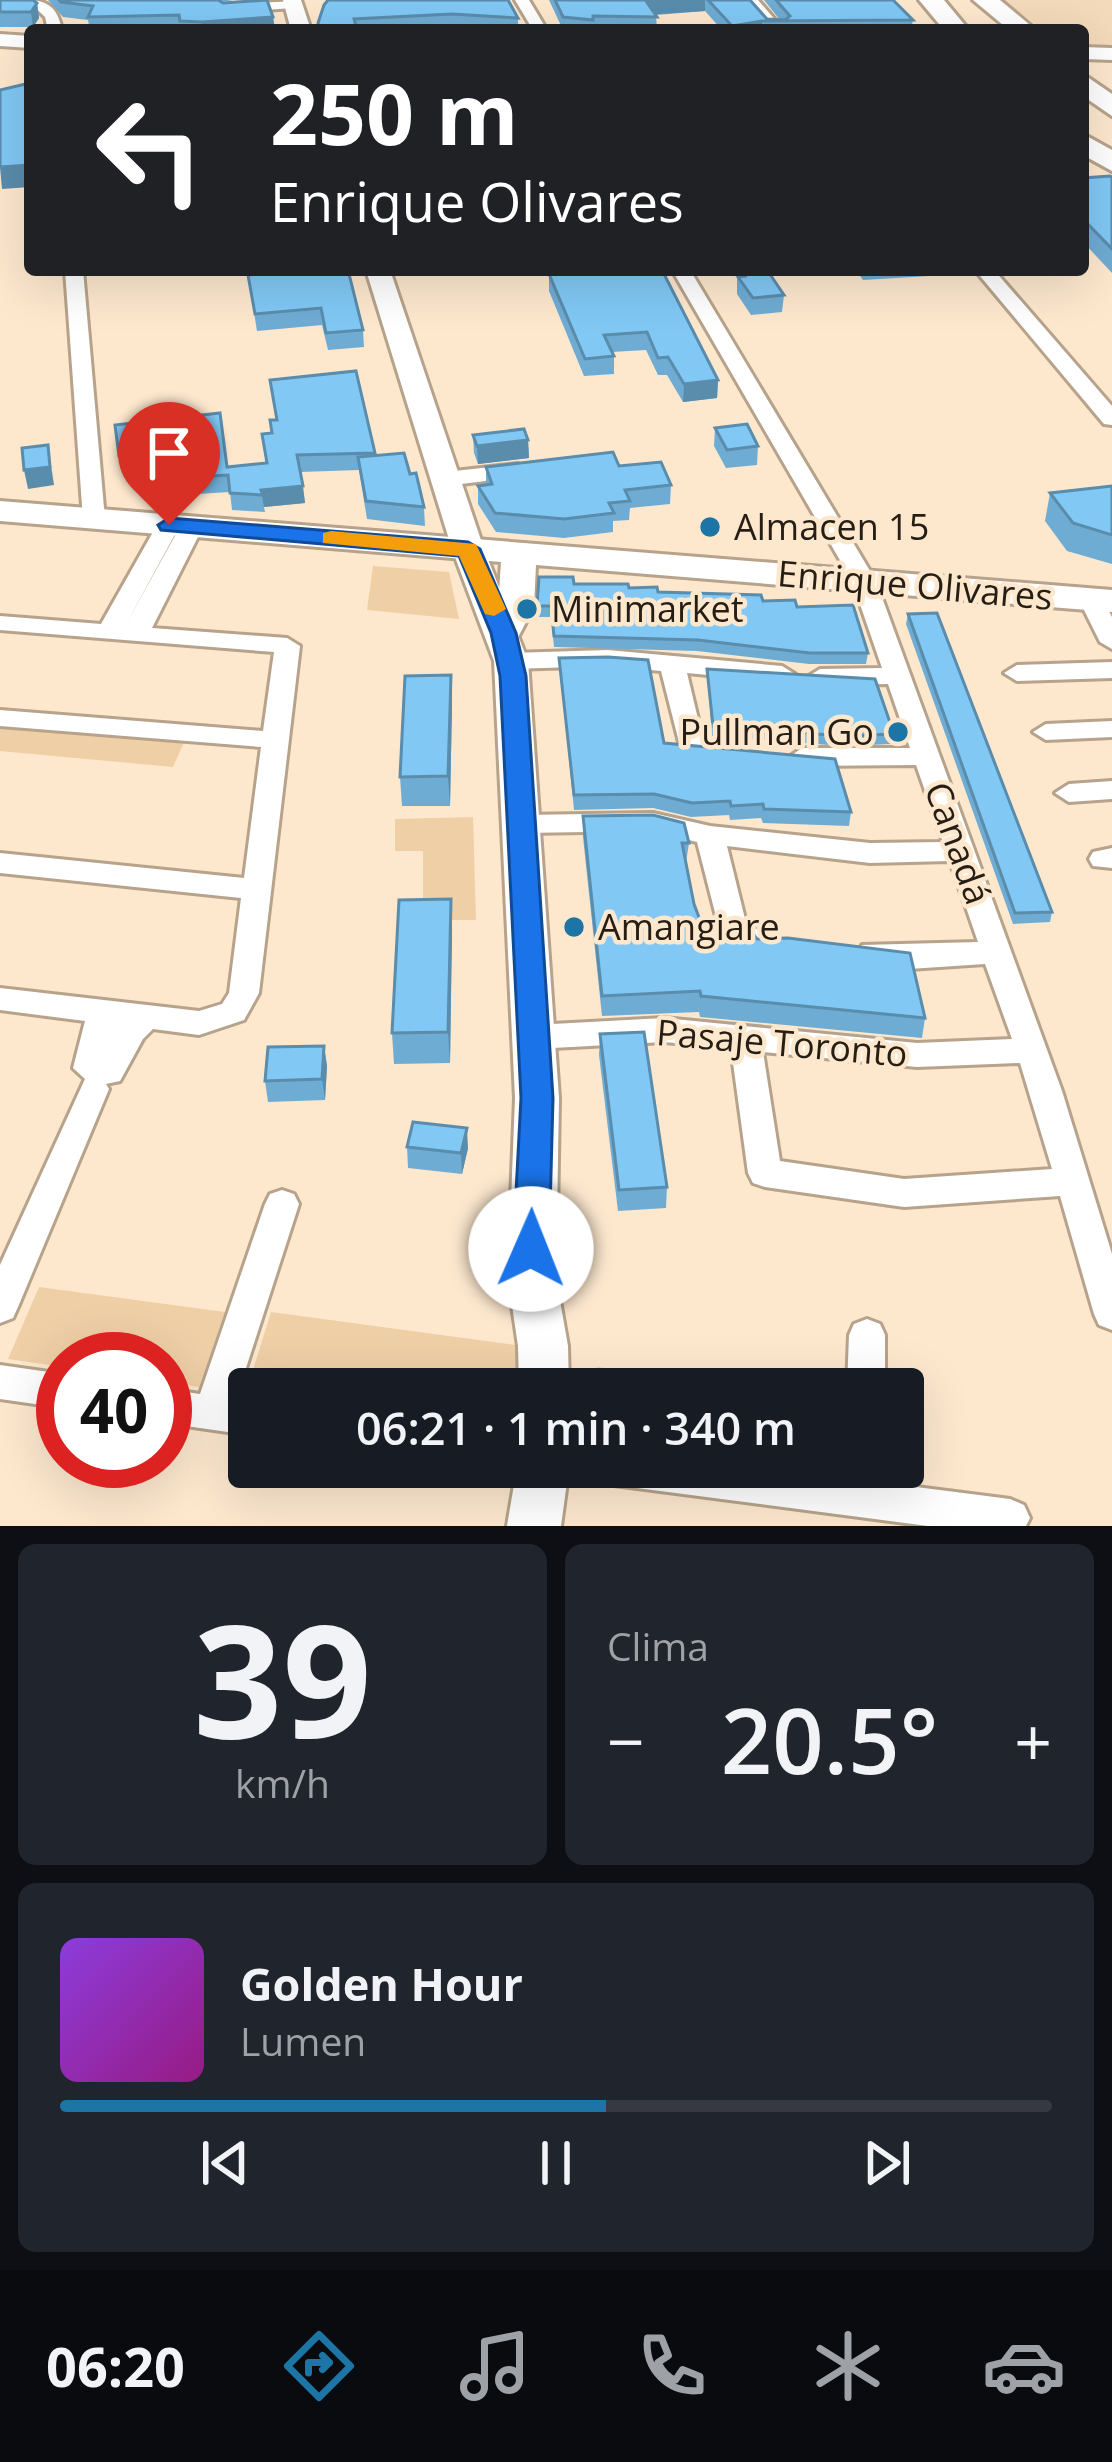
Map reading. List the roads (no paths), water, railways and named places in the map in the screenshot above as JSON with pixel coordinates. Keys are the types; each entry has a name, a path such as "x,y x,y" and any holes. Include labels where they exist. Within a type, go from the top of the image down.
{"main road":[{"path":"985,0 1016,24"},
{"name":"Enrique Olivares","path":"0,512 1102,601"},
{"path":"507,647 519,554"}],"street":[{"path":"34,0 52,15 54,24"},
{"path":"751,0 772,24"},
{"path":"224,9 293,2"},
{"path":"74,276 94,519"},
{"path":"380,276 468,549 507,647 537,1098 530,1219 542,1368"},
{"name":"Canadá","path":"685,276 864,581 1031,1050 1112,1314"},
{"path":"989,276 1112,419"},
{"path":"445,479 553,467"},
{"path":"110,632 180,526"},
{"path":"136,634 180,526"},
{"path":"1102,601 1112,642"},
{"path":"0,623 287,646 244,993 233,1012 199,1023 0,999"},
{"path":"507,647 808,676 898,676"},
{"path":"673,665 691,748 842,760 926,756"},
{"path":"1017,674 1112,670"},
{"path":"0,718 273,740"},
{"path":"1046,732 1112,729"},
{"path":"1069,793 1112,790"},
{"path":"522,824 653,823 710,835 869,853 960,851"},
{"path":"710,835 734,936 800,944"},
{"path":"0,863 255,889"},
{"path":"843,950 909,958 996,952"},
{"path":"99,1011 103,1027 89,1068 99,1074 109,1072 131,1031 147,1016"},
{"name":"Pasaje Toronto","path":"534,1037 664,1030 917,1055 1031,1050"},
{"path":"745,1038 765,1173 904,1193 1073,1181"},
{"path":"0,1307 93,1089"},
{"path":"242,1368 282,1204"},
{"path":"866,1368 867,1334"},
{"path":"0,1382 36,1387"},
{"path":"192,1410 228,1416"},
{"path":"534,1526 540,1488"},
{"path":"886,1488 1010,1518"}],"place":[{"name":"Almacen 15","path":"710,527"},
{"name":"Minimarket","path":"527,609"},
{"name":"Pullman Go","path":"898,732"},
{"name":"Amangiare","path":"574,927"}]}
